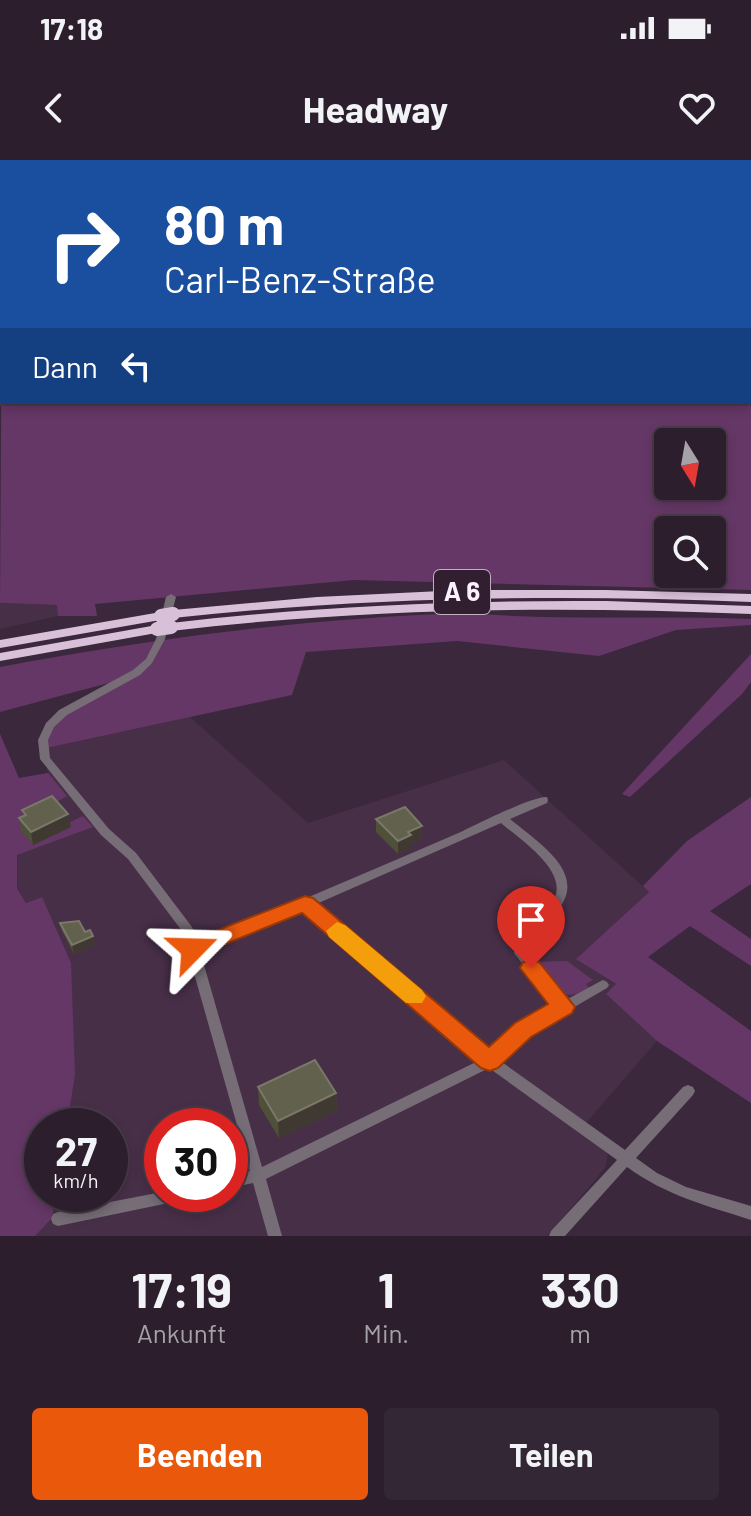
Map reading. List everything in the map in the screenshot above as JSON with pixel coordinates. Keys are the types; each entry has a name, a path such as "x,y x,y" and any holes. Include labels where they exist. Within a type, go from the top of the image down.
{"highway":[{"name":"A 6","path":"0,644 329,598 461,592 751,598"},
{"name":"A 6","path":"0,657 166,622 331,610 459,604 751,610"}],"street":[{"path":"171,597 159,646 149,661 126,681 83,701 56,718 44,736 42,749 45,759 61,779 132,856 188,930 275,1236"},
{"path":"193,949 305,904 543,800"},
{"path":"501,817 557,870 564,890 559,904 523,935 519,946 520,953 564,1007"},
{"path":"305,904 490,1061 652,1177 683,1192 751,1213"},
{"path":"248,1178 490,1061 523,1030 603,985"},
{"path":"556,1236 688,1091"},
{"path":"58,1219 144,1202"}],"shaded area":[{"path":"1,404 751,404 751,590 672,588 726,588 726,516 654,516 654,588 354,580 95,604 97,616 58,616 57,605 0,603"},
{"path":"0,603 58,605 58,616 0,629"},
{"path":"467,613 539,617 751,619 751,625 676,630 599,656 457,641 306,652 292,695 42,749 56,718 131,677 0,712 0,667 233,631 350,619"},
{"path":"751,654 751,682 742,694 630,797 622,794"},
{"path":"190,717 308,823 504,760 649,892 577,958 616,985 606,994 657,1041 580,1130 608,1154 605,1168 548,1236 35,1236 52,1218 53,1212 128,1212 128,1108 70,1108 75,1075 41,897 26,903 17,887 19,778 48,773 42,749"},
{"path":"0,734 19,778 48,773 67,796 27,819 22,831 33,845 70,827 68,823 83,816 93,827 17,855 17,888 26,903 42,897 71,963 75,1075 70,1108 24,1108 24,1212 53,1212 52,1218 35,1236 0,1236"},
{"path":"751,797 751,884 710,911 751,939 751,966 690,926 648,957 751,1031 751,1103 657,1041 606,994 616,984 576,959 649,892 643,886 687,841"},
{"path":"567,961 593,980 586,984 590,989 570,995 562,993 530,962"}],"building":[{"path":"52,796 68,814 31,832 19,818 26,815 22,810"},
{"path":"405,807 422,826 398,841 376,819"},
{"path":"79,921 85,932 90,930 93,936 72,945 60,923"},
{"path":"315,1060 336,1093 278,1121 258,1087"}],"slow traffic":[{"path":"337,931 414,996"}],"route":[{"path":"193,949 305,904 490,1061 523,1030 564,1007 531,968"}]}
